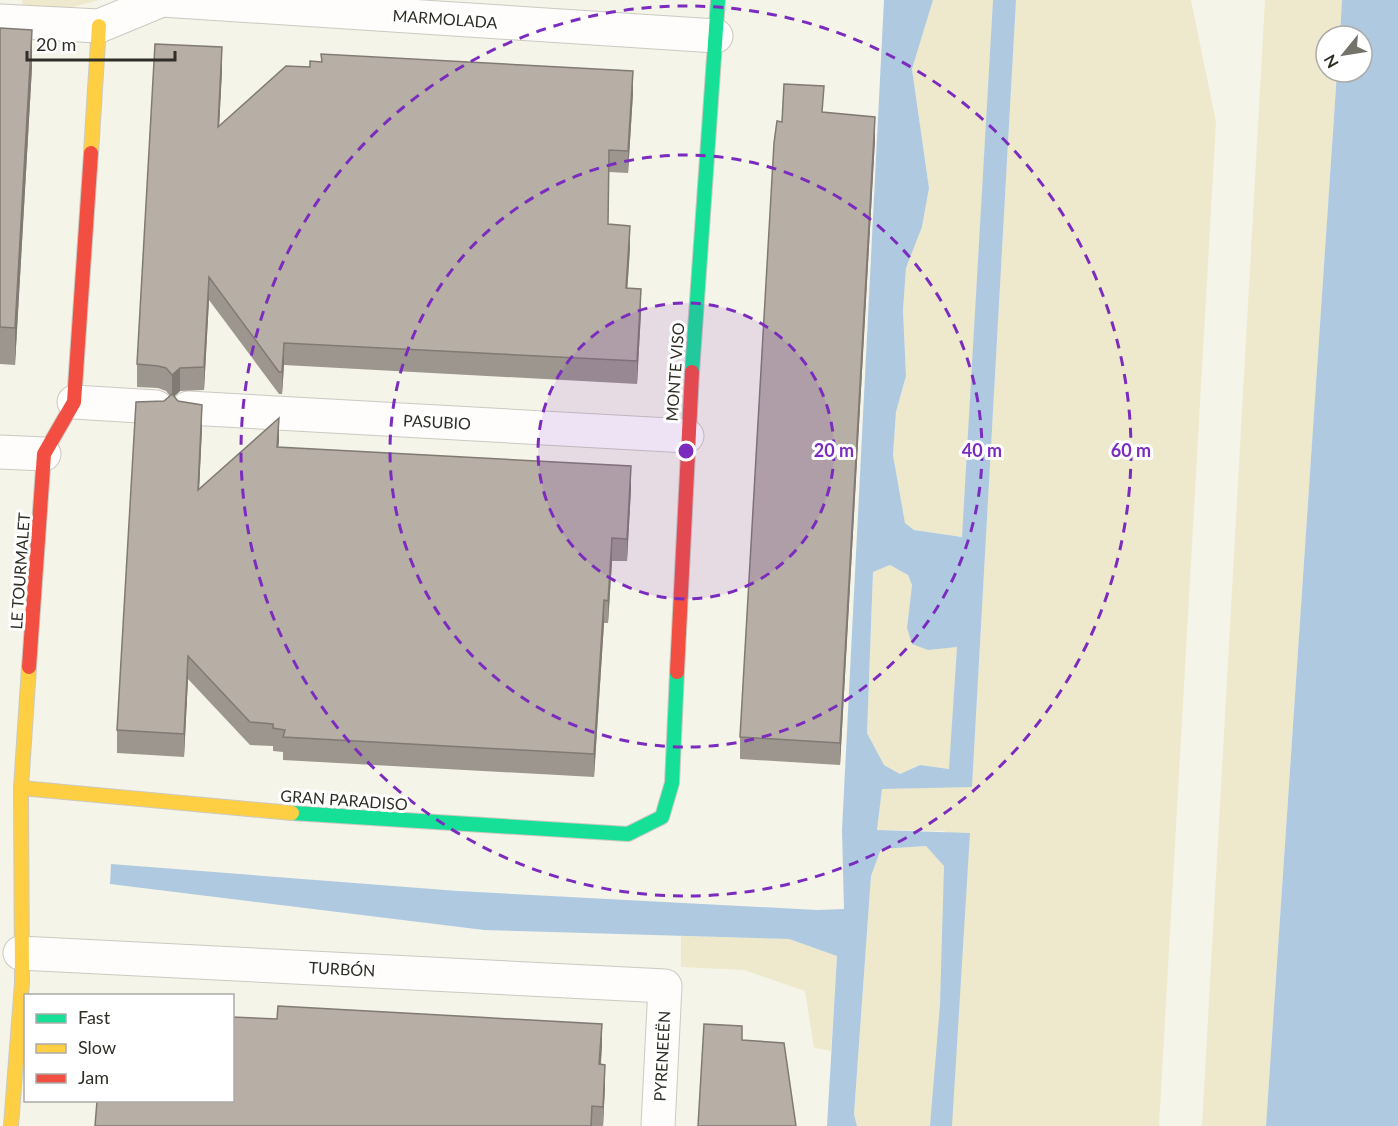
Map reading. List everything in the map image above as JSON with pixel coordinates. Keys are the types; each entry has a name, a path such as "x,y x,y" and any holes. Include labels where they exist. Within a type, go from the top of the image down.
{"street":[{"name":"MARMOLADA","path":"0,21 99,26 162,0 716,36"},
{"name":"MONTE VISO","path":"662,817 672,783 687,436 718,0"},
{"name":"LE TOURMALET","path":"11,1126 22,983 20,952 21,788 44,454 74,402 99,26"},
{"path":"74,402 156,407"},
{"name":"PASUBIO","path":"188,408 687,436"},
{"path":"0,452 44,454"},
{"name":"GRAN PARADISO","path":"21,788 264,811 628,834 662,817"},
{"name":"TURBÓN","path":"20,952 665,986"},
{"name":"PYRENEEËN","path":"658,1126 665,986"}],"shaded area":[{"path":"22,0 99,0 69,8 23,5"},
{"path":"933,0 993,0 963,537 914,530 905,523 893,455 896,412 906,376 903,310 906,268 922,227 929,188 912,69"},
{"path":"1016,0 1191,0 1216,122 1159,1126 857,1126 854,1114 871,876 881,849 926,846 944,865 945,831 877,830 882,789 972,786"},
{"path":"1265,0 1342,0 1341,24 1314,24 1314,84 1336,84 1266,1126 1202,1126"},
{"path":"890,565 908,575 912,585 907,627 928,650 957,646 950,769 920,765 900,774 884,765 867,733 873,572"},
{"path":"681,936 789,939 837,956 831,1051 814,1048 805,991 744,970 681,967"}],"water":[{"path":"884,0 933,0 912,69 929,188 922,227 906,268 903,310 906,376 896,412 893,455 905,523 914,530 962,537 993,0 1016,0 972,787 882,789 877,830 970,833 952,1126 930,1126 940,1005 944,866 926,846 881,849 871,876 854,1114 857,1126 827,1126 837,956 789,939 484,930 110,884 111,864 458,891 817,910 844,909 842,830","holes":["890,565 908,575 912,585 907,628 912,644 928,650 957,647 949,769 920,765 900,774 884,765 867,733 873,572"]},
{"path":"1342,0 1398,0 1398,1126 1266,1126 1336,84 1374,84 1374,24 1341,24"}],"building":[{"path":"0,28 32,30 15,328 0,327"},
{"path":"155,44 222,47 218,127 286,66 310,67 310,61 322,62 321,54 633,71 628,151 609,150 608,224 630,226 626,288 641,289 637,361 284,343 282,372 279,372 209,277 204,367 180,368 172,375 166,368 137,364"},
{"path":"784,84 824,86 822,112 875,117 840,743 740,737 774,143 777,121 782,122"},
{"path":"172,394 178,401 202,405 198,490 279,418 277,447 631,466 627,539 612,538 608,601 604,600 594,754 283,737 285,730 273,728 273,724 250,722 188,656 184,734 117,730 136,402 164,401"},
{"path":"278,1006 602,1024 599,1064 605,1065 603,1107 592,1106 591,1126 95,1126 97,1102 234,1102 234,1017 277,1019"},
{"path":"704,1024 742,1026 742,1040 784,1043 796,1126 698,1126"}],"traffic: fast":[{"path":"692,372 718,0"},
{"path":"292,813 628,834 662,817 672,783 677,672"}],"traffic: slow":[{"path":"91,153 99,26"},
{"path":"11,1126 22,983 21,788 29,667"},
{"path":"21,788 292,813"}],"traffic: jam":[{"path":"29,667 44,454 74,402 91,153"},
{"path":"677,672 692,372"}]}
